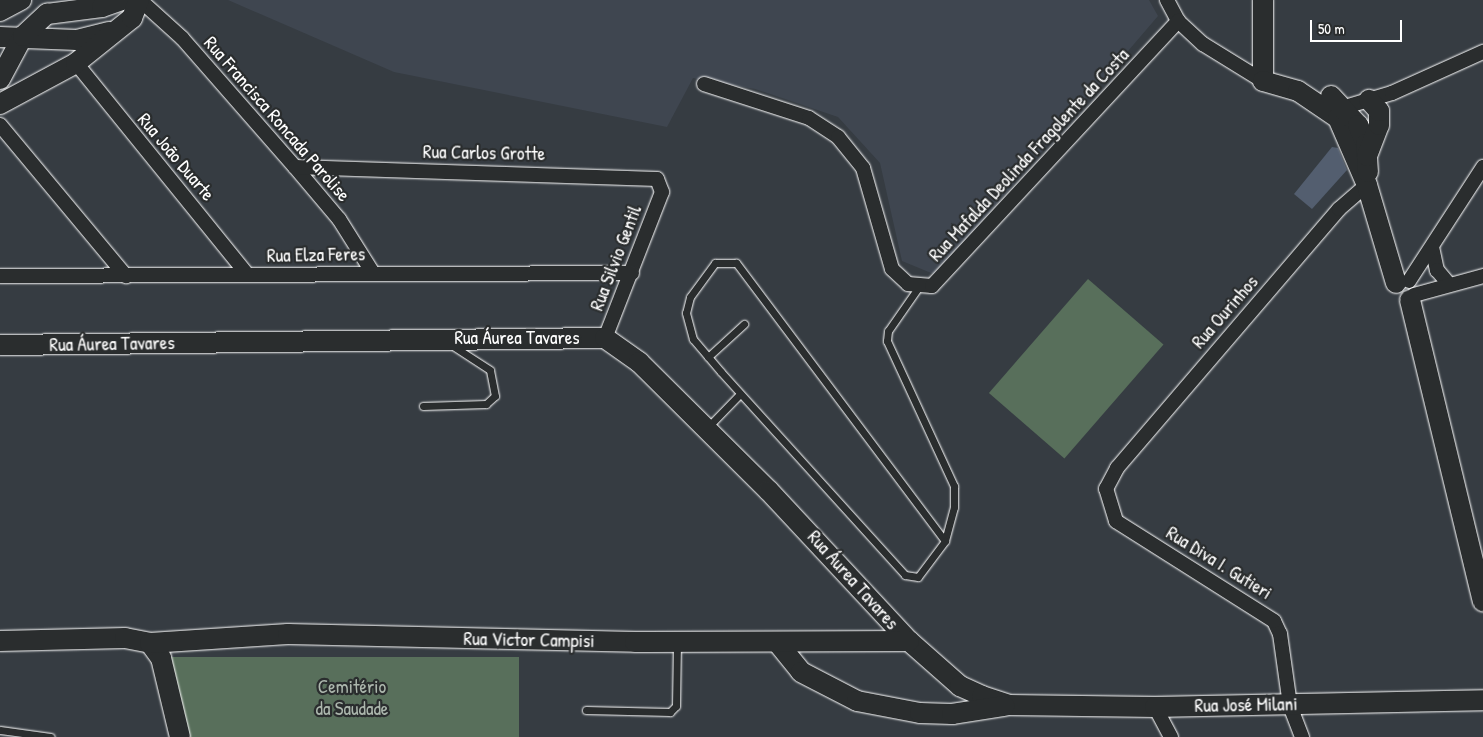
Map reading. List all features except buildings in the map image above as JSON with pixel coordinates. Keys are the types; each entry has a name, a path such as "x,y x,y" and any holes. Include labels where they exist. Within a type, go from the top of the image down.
{"street":[{"path":"0,11 21,0"},
{"path":"0,79 23,36 47,14 77,5 122,0"},
{"path":"0,104 76,63 132,18 139,0"},
{"name":"Rua Francisca Roncada Parolise","path":"139,0 182,38 295,167 339,219 373,273"},
{"path":"1167,0 1178,21 1228,62 1264,81 1298,92 1338,118 1360,154"},
{"path":"1263,0 1264,81"},
{"path":"76,63 77,5"},
{"name":"Rua Mafalda Deolinda Fragolente da Costa","path":"918,288 932,286 945,275 1178,21"},
{"path":"0,37 23,36 77,40 116,31"},
{"path":"1345,107 1369,100 1483,52"},
{"name":"Rua João Duarte","path":"76,63 247,274"},
{"path":"704,84 809,118 838,137 863,168 892,269 898,278 918,288"},
{"path":"1298,92 1324,93 1345,107 1360,154 1367,185 1405,286 1412,323 1483,601"},
{"path":"1360,154 1379,125 1379,111 1369,100"},
{"path":"0,125 126,276"},
{"name":"Rua Carlos Grotte","path":"295,167 645,176 657,180 662,192"},
{"path":"1405,286 1483,167"},
{"name":"Rua Ourinhos","path":"1117,468 1339,208 1367,185"},
{"name":"Rua Silvio Gentil","path":"605,338 632,273 662,192"},
{"path":"1432,247 1437,270 1453,283"},
{"name":"Rua Elza Feres","path":"0,276 632,273"},
{"path":"1405,286 1453,283 1483,276"},
{"name":"Rua Áurea Tavares","path":"0,345 447,338 605,338 639,362 824,546 909,641"},
{"name":"Rua Diva I. Gutieri","path":"1117,468 1106,488 1116,520 1274,621 1280,634 1290,705 1302,737"},
{"name":"Rua Victor Campisi","path":"0,641 135,638 150,643 288,634 677,642 909,641"},
{"name":"Rua José Milani","path":"909,641 960,686 1008,705"},
{"name":"Rua José Milani","path":"777,642 801,672 858,701 952,714 1008,705 1155,707 1483,700"},
{"path":"150,643 161,658 180,737"},
{"path":"1155,707 1171,737"}],"lane":[{"path":"918,288 888,331 886,341 954,486 954,507 945,542 918,577 905,575 740,394 693,339 686,313 703,276 715,264 728,260 736,263 945,542"},
{"path":"708,356 744,324"},
{"path":"424,406 486,404 495,396 490,370 451,347 447,338"},
{"path":"706,429 740,394"},
{"path":"586,710 670,712 676,706 677,642"},
{"path":"0,730 51,737"}],"shaded area":[{"path":"228,0 1149,0 1158,16 936,275 902,261 880,163 838,117 755,89 693,78 667,127 394,72"}],"green space":[{"path":"1088,279 1163,345 1064,459 989,393"},
{"name":"Cemitério da Saudade","path":"172,657 519,657 519,737 172,737"}]}
